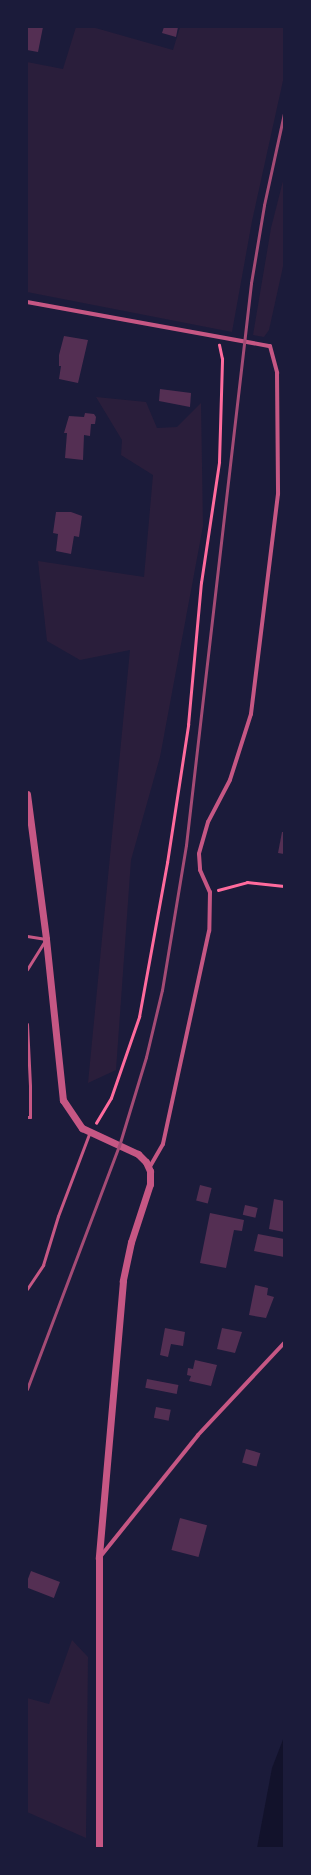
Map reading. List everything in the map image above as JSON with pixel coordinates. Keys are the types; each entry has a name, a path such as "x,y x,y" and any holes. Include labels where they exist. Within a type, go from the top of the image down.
{"street":[{"path":"27,302 270,346 277,373 278,477 271,561 251,714 230,780 208,822 199,854 200,870 210,892 209,931 163,1144 149,1168 150,1184 131,1242 123,1281 99,1558 99,1848"},
{"path":"278,477 284,478"},
{"path":"27,794 46,939 61,1092 70,1114 89,1134 138,1154 149,1168"},
{"path":"99,1558 198,1435 284,1343"}],"lane":[{"path":"27,936 46,939 27,969"},
{"path":"27,1024 28,1117"},
{"path":"27,1289 42,1265 58,1216 89,1134"}],"path":[{"path":"89,1134 111,1098 139,1017 168,863 188,725 201,583 218,462 222,359 218,336"},
{"path":"210,892 247,882 284,886"}],"shaded area":[{"path":"76,27 92,27 173,50 180,27 284,27 284,76 252,221 232,332 27,292 27,62 63,69"},
{"path":"284,177 284,262 269,330 264,337 253,335 271,228"},
{"path":"96,397 146,402 157,428 177,427 201,403 203,526 160,757 131,860 116,1070 88,1083 130,650 80,660 47,641 38,561 144,577 153,475 121,455 122,440"},
{"path":"72,1640 88,1657 86,1838 27,1812 27,1698 49,1704"},
{"path":"284,1737 284,1848 257,1848 272,1768"}],"building":[{"path":"27,27 43,27 38,52 27,50"},
{"path":"164,27 178,27 176,37 162,33"},
{"path":"64,336 88,340 78,383 59,379 61,366 59,366 59,355"},
{"path":"160,389 191,393 190,407 159,401"},
{"path":"85,413 94,414 96,417 95,424 91,424 90,436 84,435 83,460 65,458 67,433 64,433 69,416 84,417"},
{"path":"56,512 71,512 82,516 79,537 74,536 71,554 56,551 58,534 53,533"},
{"path":"282,832 284,832 284,854 278,853"},
{"path":"200,1185 212,1188 208,1203 196,1201"},
{"path":"274,1199 284,1201 284,1232 269,1229"},
{"path":"245,1205 258,1208 255,1218 243,1215"},
{"path":"210,1213 244,1220 242,1231 234,1230 226,1268 200,1263"},
{"path":"258,1234 284,1239 284,1257 254,1251"},
{"path":"255,1285 268,1288 267,1295 274,1297 266,1318 249,1315"},
{"path":"165,1328 185,1332 183,1346 171,1344 168,1357 160,1355"},
{"path":"222,1328 242,1332 235,1353 217,1349"},
{"path":"195,1360 217,1365 211,1386 189,1381 191,1376 187,1375 188,1368 193,1369"},
{"path":"147,1379 178,1385 177,1394 145,1388"},
{"path":"156,1407 171,1410 169,1421 154,1418"},
{"path":"246,1449 260,1453 257,1467 242,1462"},
{"path":"180,1518 207,1525 199,1557 171,1550"},
{"path":"31,1571 60,1582 54,1598 27,1588 27,1581"}],"railway":[{"path":"27,1389 119,1146 146,1057 162,990 186,845 251,283 264,205 284,113"}]}
